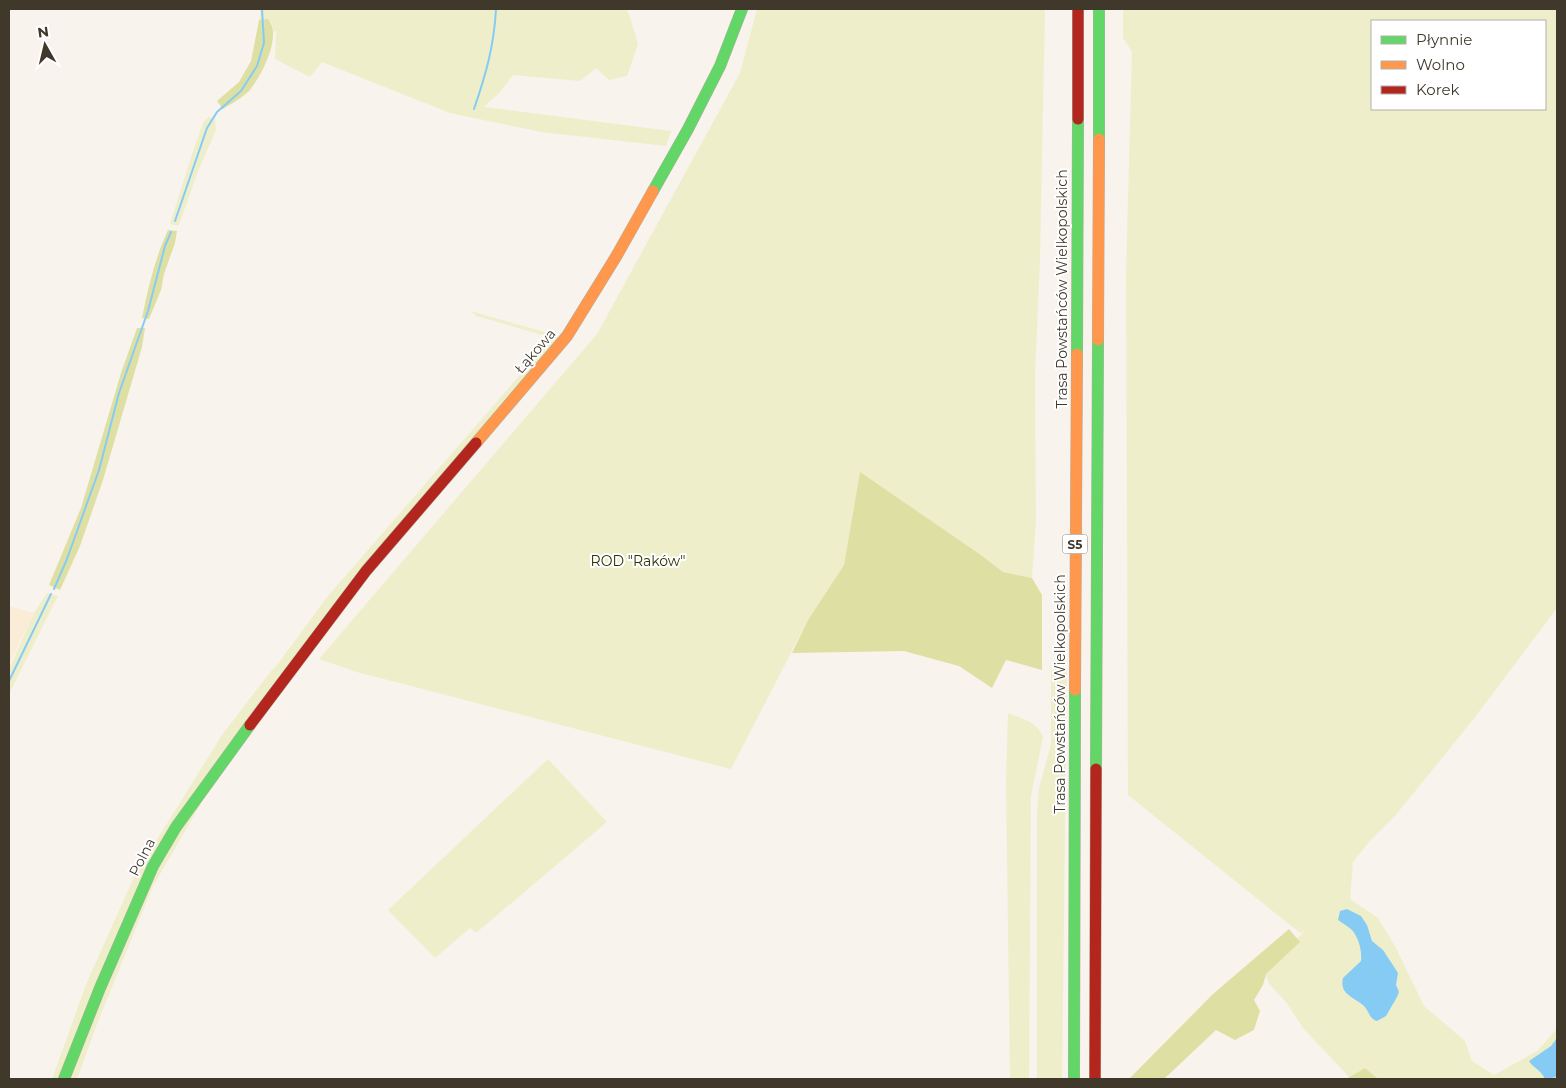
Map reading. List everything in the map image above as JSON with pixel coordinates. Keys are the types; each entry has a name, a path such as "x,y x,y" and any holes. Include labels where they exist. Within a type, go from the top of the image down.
{"main road":[{"name":"Łąkowa","path":"289,672 366,571 567,336 618,255 688,129 720,66 742,9"},
{"name":"Trasa Powstańców Wielkopolskich","path":"1074,1079 1078,9"},
{"name":"S5","path":"1095,1079 1100,9"},
{"name":"Polna","path":"64,1079 100,988 153,866 198,794 289,672"}],"shaded area":[{"path":"9,606 34,613 9,664"}],"green space":[{"path":"261,9 626,9 638,44 627,76 609,80 596,68 580,81 513,75 500,92 484,107 671,131 666,146 541,132 450,113 322,62 310,77 275,59 276,31 273,32 272,23 268,19 259,20"},
{"name":"ROD \"Raków\"","path":"757,9 1045,9 1040,258 1035,376 1036,521 1032,578 1003,572 860,473 844,565 808,620 731,769 357,672 319,659 597,334 740,73"},
{"path":"1123,9 1557,9 1557,608 1472,721 1395,816 1369,842 1353,862 1350,899 1378,918 1395,946 1424,1006 1465,1041 1472,1061 1494,1075 1537,1051 1557,1029 1557,1079 1378,1079 1365,1068 1349,1077 1303,1028 1286,1002 1270,985 1263,970 1305,931 1300,933 1128,795 1126,273 1132,52 1123,38"},
{"path":"268,19 272,26 272,45 259,76 249,91 223,109 217,101 239,82 251,61 259,20"},
{"path":"209,117 215,119 216,130 199,169 180,222 178,226 170,224 194,148 204,121"},
{"path":"168,230 177,231 175,243 164,274 161,290 149,319 142,318 152,273"},
{"path":"470,311 555,335 560,339 372,560 169,832 59,1079 52,1079 87,982 135,875 222,735 328,596 552,338 477,316"},
{"path":"137,328 145,328 142,347 103,480 80,546 60,590 49,585 81,508 121,373"},
{"path":"860,472 1003,572 1032,578 1042,595 1042,670 1006,660 992,688 959,666 904,651 792,653 808,620 844,565"},
{"path":"47,593 58,596 9,694 9,669 34,613"},
{"path":"1051,670 1067,670 1062,1079 1037,1079 1037,812 1039,788 1051,744"},
{"path":"1008,713 1033,724 1043,737 1031,796 1029,1079 1010,1079 1006,782"},
{"path":"548,759 607,822 476,933 470,928 435,958 388,910"},
{"path":"198,801 201,804 153,886 97,1024 77,1079 69,1079 157,865"},
{"path":"1289,929 1300,942 1266,974 1263,985 1254,1000 1260,1011 1254,1030 1235,1040 1216,1030 1164,1079 1129,1079 1213,994"},
{"path":"1365,1068 1378,1079 1346,1079"}],"water":[{"path":"1347,909 1361,916 1367,925 1372,941 1383,950 1398,973 1396,985 1399,992 1397,997 1386,1016 1377,1021 1343,987 1343,978 1361,961 1358,941 1354,933 1338,920 1340,911"},
{"path":"1557,1038 1557,1077 1545,1079 1529,1061 1551,1046"}],"waterway":[{"path":"175,221 207,128 217,112 241,91 257,66 264,43 262,9"},
{"path":"474,109 489,60 496,9"},
{"path":"54,589 67,559 99,470 119,393 148,311 165,246 171,232"},
{"path":"9,681 51,594"}],"traffic: fast":[{"path":"653,191 688,129 720,66 742,9"},
{"path":"1099,9 1099,139"},
{"path":"1077,354 1078,119"},
{"path":"1096,769 1098,340"},
{"path":"1074,1079 1075,690"},
{"path":"64,1079 100,988 153,866 176,827 250,725"}],"traffic: slow":[{"path":"1098,340 1099,139"},
{"path":"476,443 567,336 617,255 653,191"},
{"path":"1075,690 1077,354"}],"traffic: jam":[{"path":"1078,9 1078,119"},
{"path":"250,725 366,571 476,443"},
{"path":"1095,1079 1096,769"}]}
